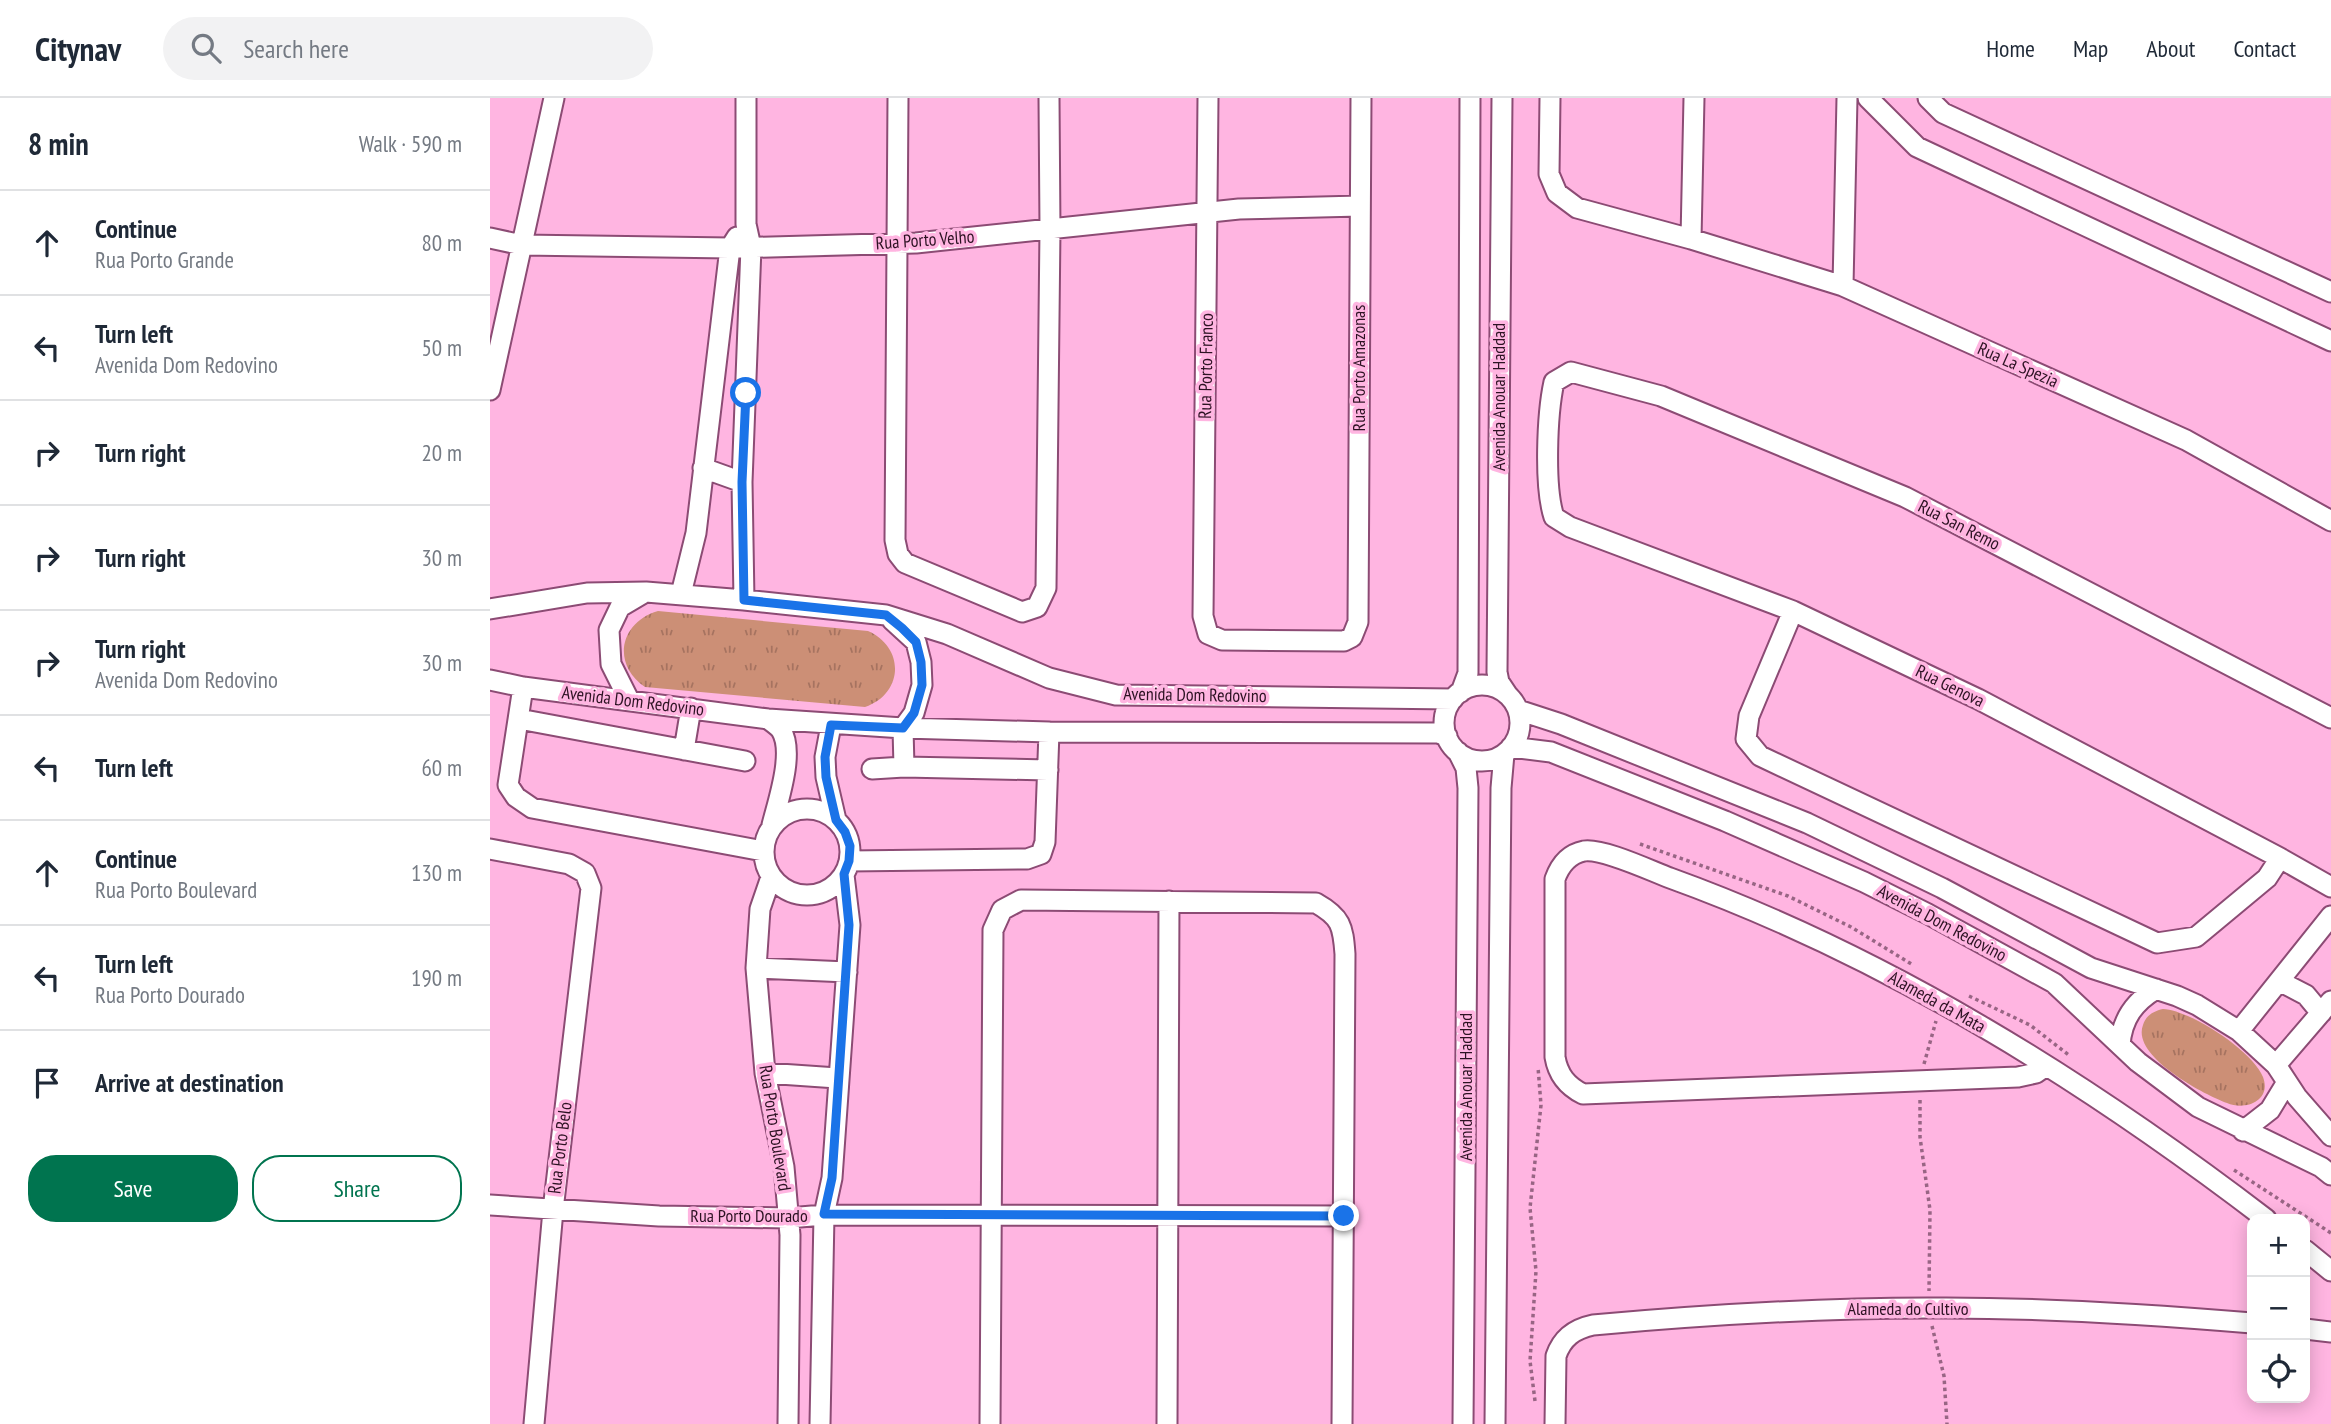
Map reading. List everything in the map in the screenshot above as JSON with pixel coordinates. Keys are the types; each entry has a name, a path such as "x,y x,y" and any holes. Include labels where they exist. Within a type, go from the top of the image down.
{"street":[{"path":"490,390 554,98"},
{"path":"744,600 742,482 751,247 746,224 746,98"},
{"path":"898,98 895,540 898,554 905,562 927,573 1022,612 1037,607 1046,588 1049,98"},
{"name":"Rua Porto Franco","path":"1208,98 1203,616 1208,634"},
{"name":"Rua Porto Amazonas","path":"1208,634 1236,640 1344,641 1352,637 1358,622 1360,98"},
{"name":"Avenida Anouar Haddad","path":"1457,695 1468,673 1470,98"},
{"name":"Avenida Anouar Haddad","path":"1502,98 1497,672 1499,682 1512,702"},
{"name":"Rua La Spezia","path":"1550,98 1549,174 1557,192 1577,208 1691,239 1843,286 2186,440 2331,521"},
{"path":"1691,239 1694,98"},
{"path":"1843,286 1847,98"},
{"path":"1868,98 1917,147 2331,341"},
{"path":"1928,98 1943,113 2331,292"},
{"name":"Rua Porto Velho","path":"490,238 522,245 730,248 897,244 1239,209 1360,206"},
{"path":"681,594 696,533 730,248 746,224"},
{"name":"Rua Genova","path":"1571,372 1554,382 1550,400 1548,500 1553,517 1570,527 1793,611 1978,699 2331,887"},
{"name":"Rua San Remo","path":"1571,372 1661,396 1905,497 2331,718"},
{"path":"703,468 742,482"},
{"path":"629,699 611,664 609,630 620,607 646,592"},
{"name":"Avenida Dom Redovino","path":"490,608 587,593 646,592 886,615 947,634 1049,678 1116,695 1457,695 1479,685 1489,685 1512,702 1561,724 1807,824 1942,888 2069,958 2197,1005 2239,1031 2281,1074 2308,1111 2331,1136"},
{"path":"1793,611 1749,716 1746,739 1760,756 2157,943 2196,937 2267,878 2280,858"},
{"path":"886,615 916,642 921,662 922,685 914,713 903,728 904,767"},
{"name":"Avenida Dom Redovino","path":"490,680 523,687 831,725 1049,732 1438,733 1466,757 1486,760 1508,750 1551,752 1725,821 1864,882 1970,936 2054,983 2157,1079 2177,1094 2243,1131 2321,1167 2331,1175"},
{"path":"523,687 508,785 516,797 532,808 763,850"},
{"path":"1452,744 1445,716 1457,695"},
{"path":"1508,750 1520,729 1512,702"},
{"path":"684,750 691,708"},
{"path":"519,719 745,761"},
{"path":"768,719 782,731 786,751 784,774 763,850 771,877 793,893 806,895 821,893 834,886 846,868"},
{"path":"831,725 825,757 826,777 836,820"},
{"path":"846,868 1027,859 1041,854 1045,842 1049,732"},
{"name":"Avenida Anouar Haddad","path":"1452,744 1466,768 1468,788 1463,1424"},
{"name":"Avenida Anouar Haddad","path":"1495,1424 1501,788 1508,750"},
{"path":"873,769 904,767 1048,770"},
{"path":"772,825 795,810 824,812 836,820 845,832 850,846 846,868 849,925 847,972 832,1178 824,1214 820,1424"},
{"name":"Rua Porto Belo","path":"490,849 569,864 585,873 591,888 553,1210 534,1424"},
{"name":"Alameda da Mata","path":"1920,1082 1583,1094 1568,1084 1557,1067 1555,1057 1555,879 1562,865 1575,854 1592,851 1682,882 1817,940 1941,1004 2046,1066 2156,1138 2259,1214"},
{"name":"Rua Porto Boulevard","path":"771,877 760,909 756,968 765,1073 784,1167 788,1218 788,1424"},
{"path":"990,1424 993,930 1002,910 1021,900 1316,903 1337,918 1343,930 1345,954 1342,1424"},
{"path":"1167,1424 1169,901"},
{"path":"2239,1031 2331,916"},
{"path":"756,968 847,972"},
{"path":"2243,1131 2270,1110 2281,1074 2326,1007 2280,981"},
{"path":"2120,1045 2128,1015 2140,1000 2156,989"},
{"path":"1920,1082 2018,1077 2036,1073 2046,1066"},
{"path":"765,1073 838,1078"},
{"name":"Rua Porto Dourado","path":"490,1205 659,1216 788,1218 824,1214 1344,1216"},
{"path":"2310,1254 2331,1271"},
{"name":"Alameda do Cultivo","path":"1555,1424 1556,1356 1567,1337 1593,1325 1673,1318 1928,1308 2085,1311 2247,1323"},
{"path":"2310,1330 2331,1332"}],"path":[{"path":"1638,844 1788,896 1851,927 1915,966"},
{"path":"1961,992 2030,1025 2071,1057"},
{"path":"1941,1004 1924,1059 1920,1082 1920,1138 1930,1210 1928,1308 1944,1376 1947,1424"},
{"path":"1537,1063 1541,1105 1530,1208 1536,1271 1530,1361 1537,1411"},
{"path":"2230,1167 2331,1233"}],"green space":[{"path":"658,611 868,631 889,648 894,659 893,682 878,701 865,707 645,687 634,678 627,667 624,645 635,624"},
{"path":"2163,1009 2189,1016 2234,1044 2263,1077 2264,1092 2260,1098 2249,1105 2227,1103 2187,1083 2158,1061 2142,1037 2143,1025 2151,1014"}],"route":[{"path":"746,393 742,482 744,600 886,615 916,642 921,662 922,685 914,713 903,728 831,725 825,757 826,777 836,820 845,832 850,846 849,861 844,874 849,925 847,972 832,1178 824,1214 1344,1216"}]}
